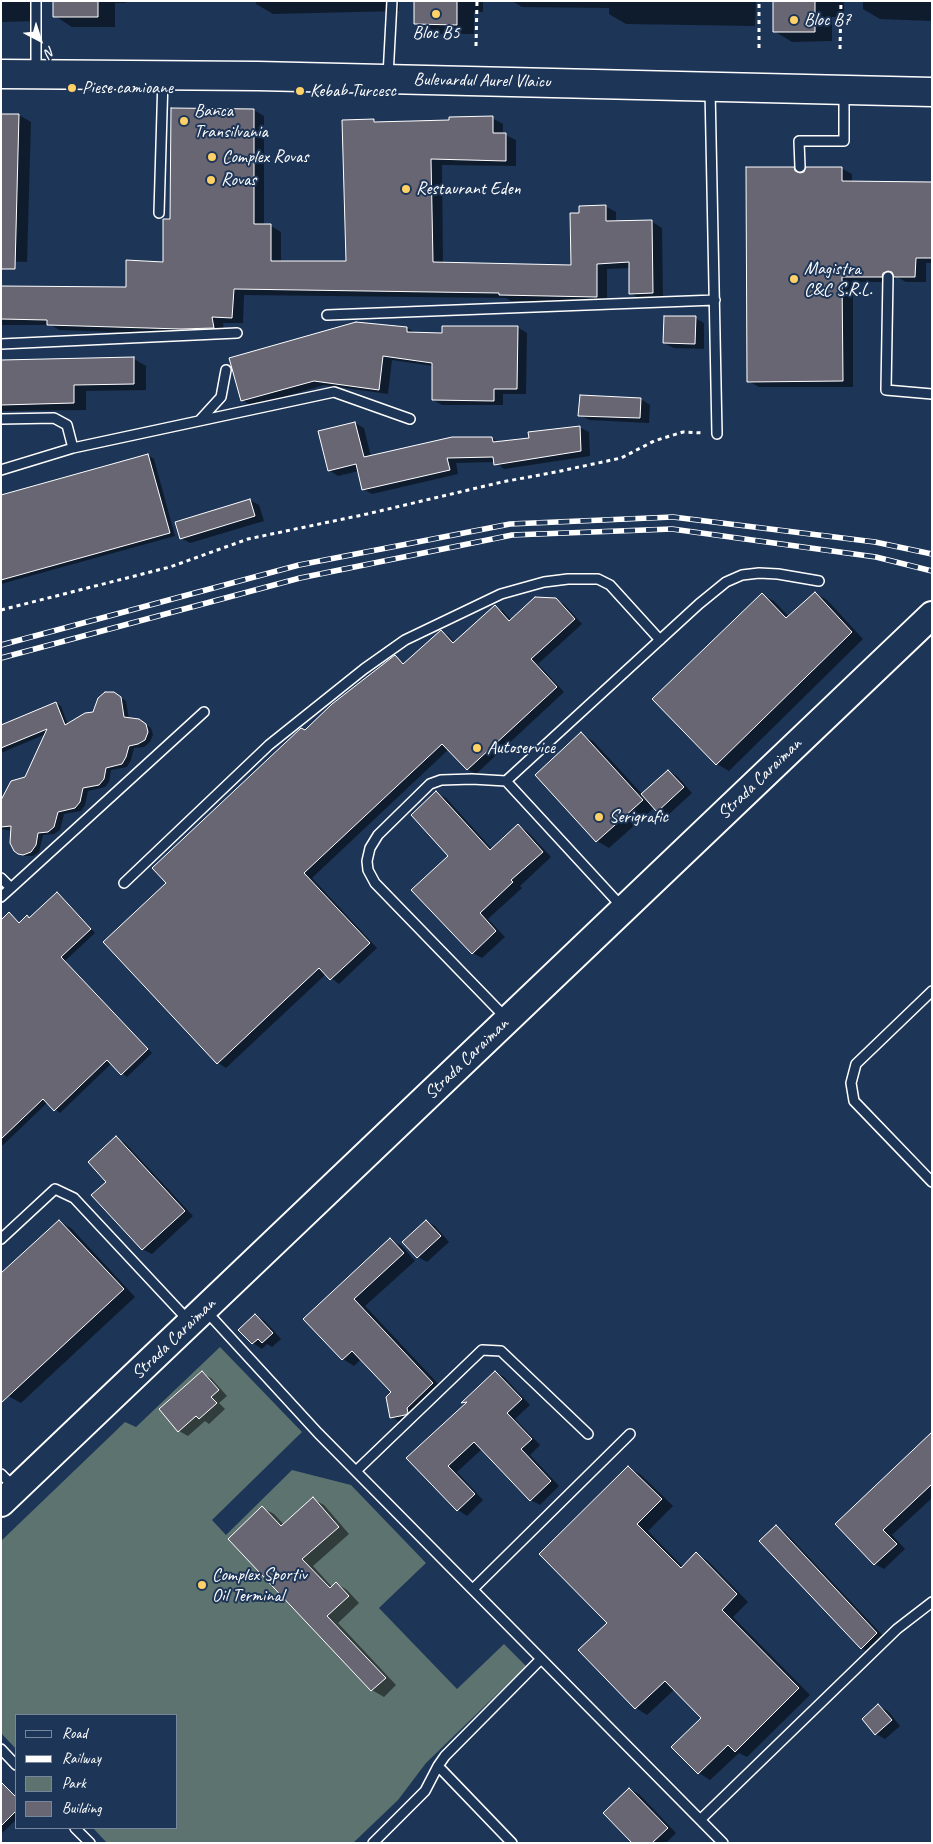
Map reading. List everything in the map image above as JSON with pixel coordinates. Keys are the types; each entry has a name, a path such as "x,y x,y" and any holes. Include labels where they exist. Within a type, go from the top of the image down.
{"main road":[{"name":"Bulevardul Aurel Vlaicu","path":"1,74 388,79 932,92"}],"street":[{"name":"Strada Caraiman","path":"6,1489 197,1316 932,615"}],"lane":[{"path":"36,1 36,74"},
{"path":"388,79 392,1"},
{"path":"159,213 164,75"},
{"path":"710,86 717,434"},
{"path":"800,167 799,141 844,141 844,90"},
{"path":"888,277 886,390 932,394"},
{"path":"327,315 715,300"},
{"path":"1,344 237,333"},
{"path":"200,420 220,397 226,370"},
{"path":"1,470 73,448 334,392 410,419"},
{"path":"1,419 54,418 67,425 73,448"},
{"path":"506,781 726,582 742,575 759,573 819,580"},
{"path":"124,883 269,745 364,669 405,640 501,594 544,582 568,579 598,579 610,585 660,640"},
{"path":"1,897 204,712"},
{"path":"508,1020 375,883 368,870 366,861 378,835 430,784 441,780 506,781 624,909"},
{"path":"1,878 11,888"},
{"path":"932,991 856,1064 851,1083 854,1100 932,1182"},
{"path":"1,1239 55,1189 74,1198 318,1433 724,1843"},
{"path":"356,1471 482,1350 501,1351 588,1434"},
{"path":"472,1589 630,1434"},
{"path":"700,1820 897,1629 932,1602"},
{"path":"373,1843 424,1791 445,1756 541,1659"},
{"path":"1,1749 15,1764"},
{"path":"438,1766 512,1843"},
{"path":"76,1829 90,1843"}],"path":[{"path":"476,46 477,1"},
{"path":"759,1 759,48"},
{"path":"840,49 841,1"},
{"path":"1,610 170,566 248,539 367,514 502,482 621,458 654,440 683,432 717,434"}],"green space":[{"name":"Complex Sportiv Oil Terminal","path":"220,1347 302,1432 212,1520 226,1535 292,1470 351,1485 426,1563 379,1608 457,1689 504,1644 526,1666 426,1763 398,1800 353,1843 107,1843 94,1829 178,1829 178,1714 15,1714 15,1748 1,1733 1,1541 125,1422 136,1427"}],"building":[{"path":"53,1 98,1 98,17 53,17"},
{"name":"Bloc B5","path":"414,1 457,1 457,25 414,24"},
{"name":"Bloc B7","path":"773,1 815,1 815,32 773,32"},
{"path":"171,108 254,109 254,224 271,224 271,261 346,261 342,120 374,119 374,122 449,120 449,117 493,116 493,133 506,133 506,161 431,159 433,262 571,265 570,213 579,213 579,206 606,205 606,221 652,220 653,293 629,294 629,262 597,264 597,297 499,295 499,293 234,289 232,318 212,317 214,328 181,329 47,325 47,320 1,319 1,286 126,287 126,260 163,262 163,219 170,219"},
{"path":"1,114 19,114 15,269 1,269"},
{"name":"Magistra C&C S.R.L.","path":"746,167 794,167 795,171 800,173 804,172 806,167 842,167 842,181 932,182 932,258 916,258 915,277 894,277 892,272 888,271 883,273 882,277 842,277 843,381 747,382"},
{"path":"664,316 696,316 695,344 663,343"},
{"path":"356,322 407,327 407,332 442,333 442,326 518,326 517,389 494,389 494,401 432,400 432,363 383,356 379,390 314,381 241,401 229,358"},
{"path":"134,357 134,384 74,385 74,403 1,405 1,360"},
{"path":"580,395 641,398 640,418 578,416"},
{"path":"355,422 364,457 452,437 492,437 493,442 529,438 528,432 580,426 581,451 494,465 493,457 447,458 450,470 362,490 356,464 328,471 318,431"},
{"path":"148,454 170,533 1,580 1,495"},
{"path":"250,499 255,516 180,539 175,522"},
{"path":"815,592 852,632 716,765 652,699 762,593 786,618"},
{"path":"535,597 556,598 575,619 531,659 557,687 467,770 442,744 304,873 370,943 330,980 319,968 217,1064 103,942 166,883 152,868 301,728 305,730 332,704 395,655 403,664 441,630 453,643 495,605 509,621"},
{"path":"105,692 114,692 121,697 124,717 139,719 146,724 148,732 145,740 129,746 122,764 106,768 104,779 99,785 83,788 80,802 75,808 58,812 54,827 48,832 38,833 36,845 31,852 23,855 18,854 10,843 11,826 1,827 1,800 11,781 25,777 47,729 1,748 1,725 56,702 65,725 85,713 93,712 98,698"},
{"path":"581,732 643,800 596,842 535,775"},
{"path":"668,770 684,787 657,812 641,794"},
{"path":"436,791 490,850 518,824 543,852 511,880 513,882 480,913 496,931 472,954 411,890 448,856 411,815"},
{"path":"57,892 91,929 61,957 148,1049 121,1075 107,1060 54,1111 43,1099 1,1139 1,920 9,912 19,923 27,915 29,918"},
{"path":"116,1136 185,1211 142,1250 91,1195 106,1182 88,1162"},
{"path":"59,1220 124,1289 1,1403 1,1273"},
{"path":"426,1220 441,1236 417,1258 402,1242"},
{"path":"390,1238 404,1253 354,1299 433,1383 407,1408 408,1413 390,1418 386,1397 391,1392 352,1351 342,1360 303,1319"},
{"path":"255,1314 273,1333 262,1343 258,1339 252,1344 238,1330"},
{"path":"202,1371 219,1390 211,1397 217,1403 199,1419 196,1416 178,1432 159,1409"},
{"path":"495,1371 522,1399 507,1413 532,1439 521,1449 551,1481 530,1501 474,1442 448,1466 475,1494 457,1511 406,1458 467,1402 461,1403"},
{"path":"932,1432 932,1484 883,1530 897,1544 874,1565 835,1524"},
{"path":"628,1466 662,1499 637,1524 681,1568 696,1552 737,1594 722,1610 799,1688 735,1752 728,1745 698,1774 671,1747 701,1718 665,1681 635,1709 578,1650 607,1623 539,1554"},
{"path":"313,1497 339,1527 302,1559 330,1588 336,1582 349,1596 327,1616 386,1678 371,1691 228,1539 262,1506 281,1526"},
{"path":"776,1525 877,1633 861,1649 759,1541"},
{"path":"878,1704 892,1720 875,1735 862,1719"},
{"path":"1,1782 15,1796 15,1812 1,1826"},
{"path":"629,1788 668,1828 652,1843 632,1843 603,1813"}],"railway":[{"path":"1,645 299,565 510,524 673,517 875,542 932,554"},
{"path":"1,658 300,578 512,535 672,529 876,557 932,571"}],"place":[{"name":"Bloc B5","path":"436,14"},
{"name":"Bloc B7","path":"794,20"},
{"name":"Piese camioane","path":"72,88"},
{"name":"Kebab Turcesc","path":"300,91"},
{"name":"Banca Transilvania","path":"184,121"},
{"name":"Complex Rovas","path":"212,157"},
{"name":"Rovas","path":"211,180"},
{"name":"Restaurant Eden","path":"406,189"},
{"name":"Magistra C&C S.R.L.","path":"794,279"},
{"name":"Autoservice","path":"477,748"},
{"name":"Serigrafic","path":"599,817"},
{"name":"Complex Sportiv Oil Terminal","path":"202,1585"}]}
